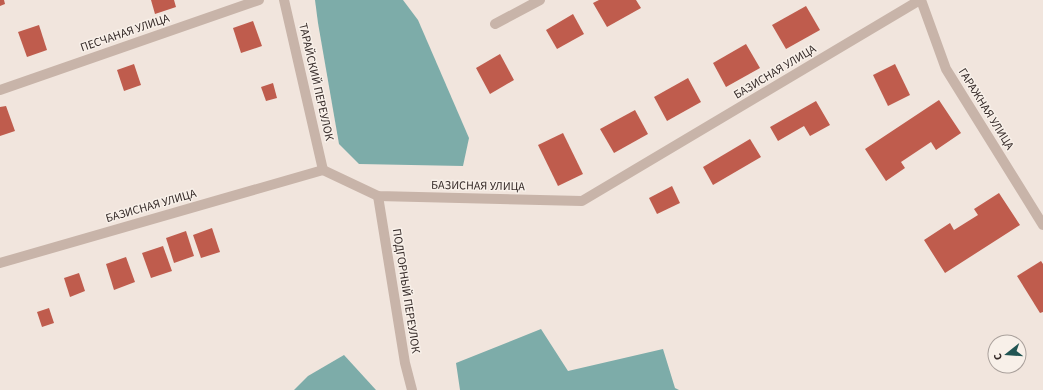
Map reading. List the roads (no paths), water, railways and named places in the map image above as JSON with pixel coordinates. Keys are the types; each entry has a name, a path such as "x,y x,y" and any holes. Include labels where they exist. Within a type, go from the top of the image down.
{"street":[{"name":"ПЕСЧАНАЯ УЛИЦА","path":"0,90 258,0"},
{"name":"ТАРАЙСКИЙ ПЕРЕУЛОК","path":"284,0 323,170"},
{"path":"495,24 540,0"},
{"name":"БАЗИСНАЯ УЛИЦА","path":"0,263 323,170 378,196 582,201 920,0"},
{"name":"ГАРАЖНАЯ УЛИЦА","path":"920,0 946,69 1043,225"},
{"name":"ПОДГОРНЫЙ ПЕРЕУЛОК","path":"378,196 405,363 412,390"}],"water":[{"path":"315,0 403,0 418,20 469,138 463,166 359,164 339,144"},
{"path":"541,329 568,371 663,349 675,388 679,390 460,390 456,363"},
{"path":"344,355 376,390 294,390 308,376"}]}
